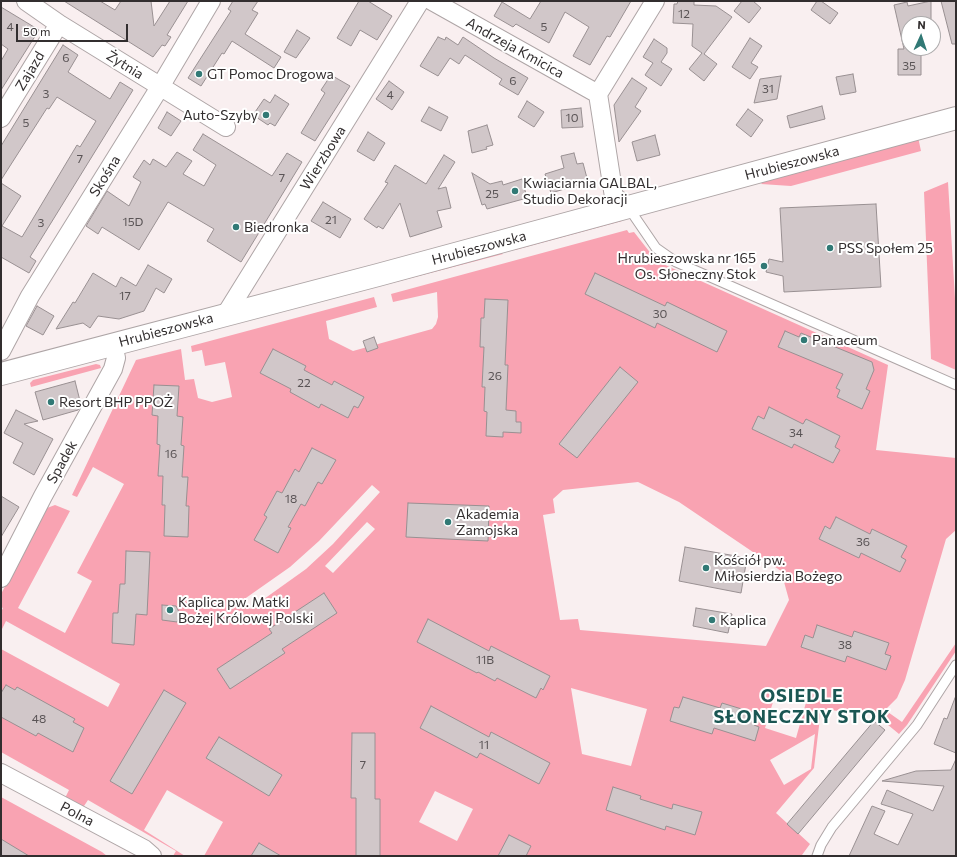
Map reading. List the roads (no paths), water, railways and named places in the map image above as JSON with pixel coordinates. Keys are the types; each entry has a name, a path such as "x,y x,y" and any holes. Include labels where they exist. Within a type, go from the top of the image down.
{"street":[{"name":"Żytnia","path":"26,1 59,24 226,127"},
{"name":"Skośna","path":"1,351 30,296 160,87 211,1"},
{"name":"Wierzbowa","path":"226,314 420,1"},
{"name":"Andrzeja Kmicica","path":"432,1 598,94"},
{"path":"628,206 614,197 598,94 655,1"},
{"name":"Zajazd","path":"1,118 59,24"},
{"name":"Hrubieszowska","path":"1,374 378,275 956,118"},
{"name":"Spadek","path":"1,578 113,369 116,358 113,344"},
{"name":"Polna","path":"1,773 144,849 152,856"}],"lane":[{"path":"628,206 656,248 676,262 956,386"},
{"path":"817,856 821,845 832,827 917,725 956,665"}],"place":[{"name":"GT Pomoc Drogowa","path":"199,74"},
{"name":"Auto-Szyby","path":"266,115"},
{"name":"Kwiaciarnia GALBAL, Studio Dekoracji","path":"515,191"},
{"name":"Biedronka","path":"236,227"},
{"name":"PSS Społem 25","path":"830,248"},
{"name":"Hrubieszowska nr 165 Os. Słoneczny Stok","path":"764,266"},
{"name":"Panaceum","path":"804,340"},
{"name":"Resort BHP PPOŻ","path":"51,402"},
{"name":"Akademia Zamojska","path":"448,522"},
{"name":"Kościół pw. Miłosierdzia Bożego","path":"706,568"},
{"name":"Kaplica pw. Matki Bożej Królowej Polski","path":"170,610"},
{"name":"Kaplica","path":"712,620"}],"district":[{"name":"OSIEDLE SŁONECZNY STOK","path":"802,706"}]}
